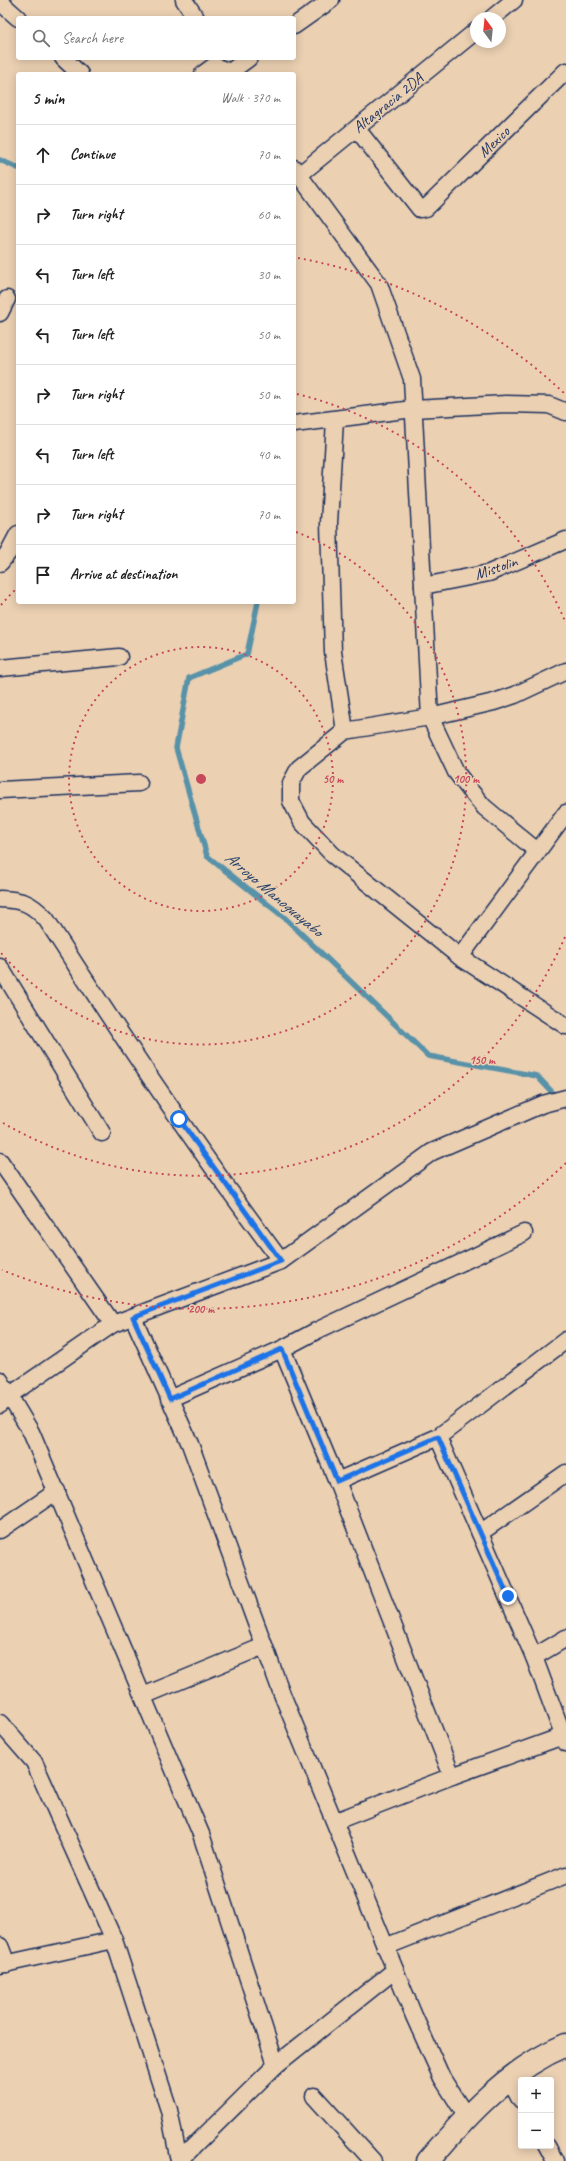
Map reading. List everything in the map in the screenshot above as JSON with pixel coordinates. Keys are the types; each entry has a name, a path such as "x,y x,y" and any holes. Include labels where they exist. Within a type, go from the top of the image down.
{"main road":[{"path":"428,2161 466,2116 509,2078 566,2045"}],"street":[{"path":"184,0 195,16"},
{"path":"296,25 331,0"},
{"path":"499,12 514,0"},
{"path":"0,2 16,16"},
{"name":"Altagracia 2DA","path":"296,171 357,129 470,36"},
{"path":"65,60 78,72"},
{"path":"222,60 229,72"},
{"path":"231,72 246,60"},
{"path":"206,72 214,66 228,72"},
{"name":"Mexico","path":"357,129 420,208 426,208 566,71"},
{"path":"296,171 379,284 412,379 430,717 456,772 468,789 484,807 537,850"},
{"path":"296,424 413,409 520,404 549,405 566,412"},
{"path":"335,420 329,523 332,622 333,652 345,731"},
{"path":"9,556 16,539"},
{"name":"Mistolin","path":"422,586 489,573 566,540"},
{"path":"0,668 118,657"},
{"path":"566,670 505,699 430,717 345,731 299,768 291,783 291,801 302,822 333,855 460,957 566,1026"},
{"path":"0,790 139,783"},
{"path":"460,957 537,850 566,813"},
{"path":"0,899 21,900 35,907 46,919 110,1019 179,1119 281,1261"},
{"path":"0,967 102,1133"},
{"path":"5,1400 113,1324 281,1261 432,1152 543,1104 566,1098"},
{"path":"0,1161 113,1324"},
{"path":"170,1399 282,1349 316,1331 524,1233"},
{"path":"133,1317 190,1444 282,1694 336,1821 385,1947 442,2078 466,2116"},
{"path":"337,1481 438,1437 566,1340"},
{"path":"282,1349 337,1481 452,1776"},
{"path":"0,1380 5,1400 31,1432 201,1834 276,2065"},
{"path":"336,1821 452,1776 565,1740 534,1657 438,1437"},
{"path":"480,1533 566,1473"},
{"path":"0,1530 57,1491"},
{"path":"534,1657 566,1638"},
{"path":"143,1696 264,1646"},
{"path":"0,1723 34,1762 114,1940 169,2110 179,2161"},
{"path":"385,1947 566,1875"},
{"path":"0,1946 4,1964 114,1940"},
{"path":"179,2161 276,2065 395,1970"},
{"path":"509,2078 518,2094"},
{"path":"314,2096 373,2161"},
{"path":"549,2149 555,2161"}],"waterway":[{"name":"Arroyo Manoguayabo","path":"0,160 16,167"},
{"name":"Arroyo Manoguayabo","path":"258,604 247,654 189,678 176,748 207,856 285,918 428,1056 537,1076 566,1107"}],"route":[{"path":"179,1119 281,1261 133,1317 170,1399 282,1349 337,1481 438,1437 508,1596"}]}
